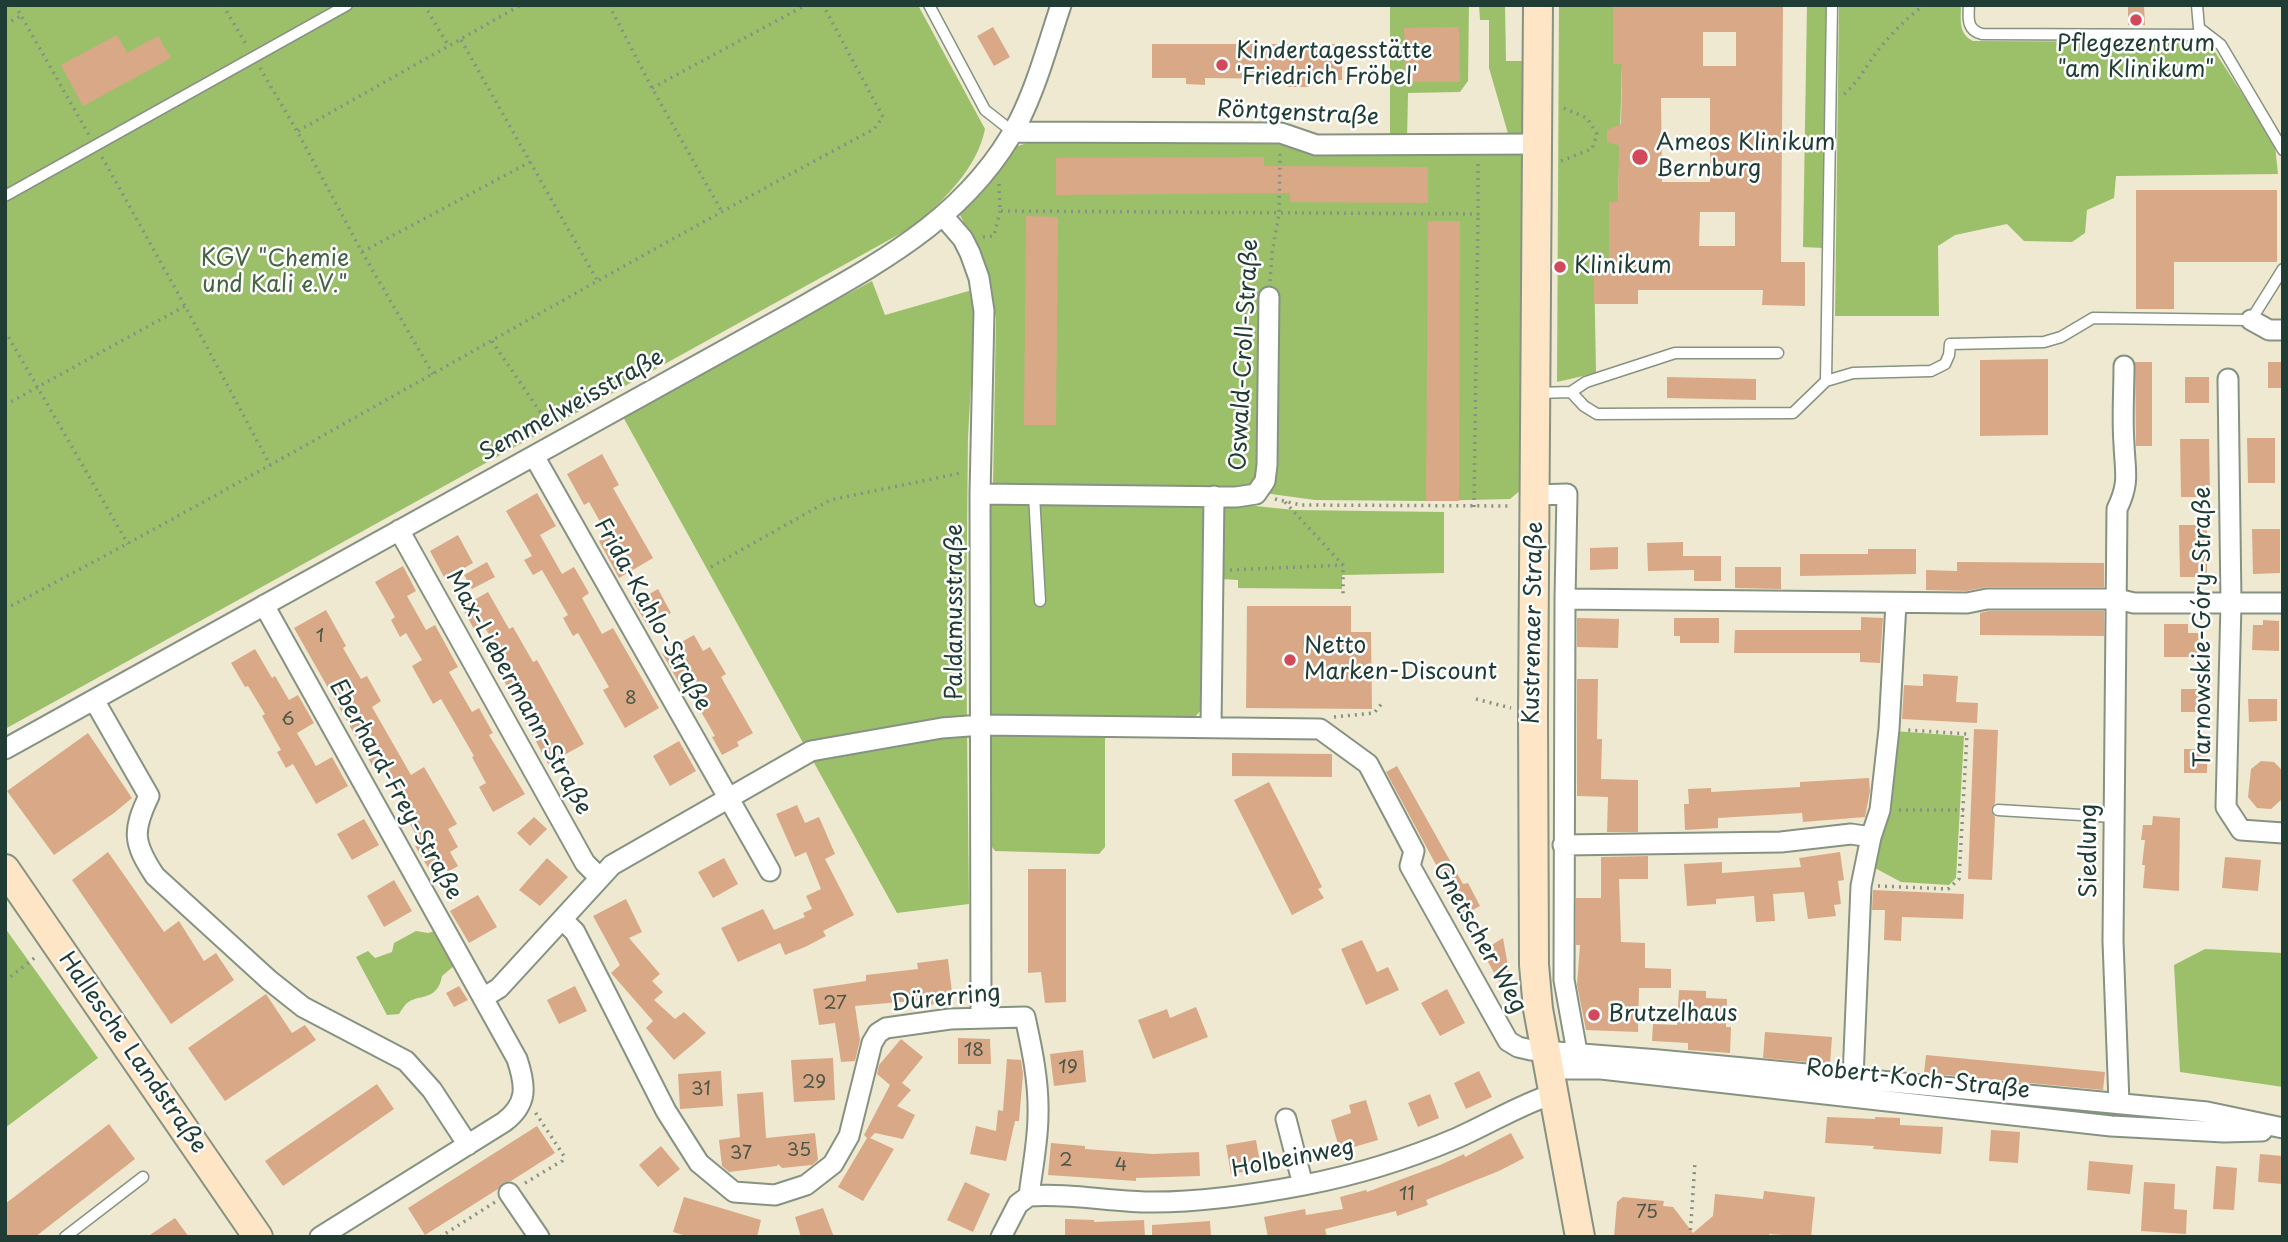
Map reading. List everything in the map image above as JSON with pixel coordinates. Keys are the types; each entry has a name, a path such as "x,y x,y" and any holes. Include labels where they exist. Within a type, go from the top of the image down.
{"street":[{"name":"Semmelweisstraße","path":"5,749 859,274 914,239 944,217 980,179 1013,132 1028,100 1061,5"},
{"name":"Kustrenaer Straße","path":"1538,5 1534,965 1538,1009 1580,1237"},
{"name":"Röntgenstraße","path":"1013,132 1281,133 1316,145 1478,144 1538,154"},
{"name":"Paldamusstraße","path":"944,217 963,239 979,278 984,312 980,470 981,1017"},
{"name":"Oswald-Croll-Straße","path":"1256,494 1265,481 1267,465 1269,297"},
{"path":"2251,320 2269,330 2283,330"},
{"name":"Siedlung","path":"2119,1103 2113,941 2114,817 2126,601 2117,509 2126,492 2127,466 2123,446 2124,366"},
{"name":"Tarnowskie-Góry-Straße","path":"2228,379 2231,603 2226,807 2241,830 2283,833"},
{"name":"Frida-Kahlo-Straße","path":"534,456 770,871"},
{"path":"980,494 1242,497 1256,494"},
{"path":"1535,500 1567,494 1564,980 1578,1060"},
{"name":"Oswald-Croll-Straße","path":"1211,726 1214,496"},
{"name":"Max-Liebermann-Straße","path":"400,530 585,863 599,877"},
{"path":"1565,599 1967,603 1987,599 2283,603"},
{"path":"1853,1078 1860,886 1871,837 1881,810 1889,729 1896,603"},
{"name":"Eberhard-Frey-Straße","path":"264,605 517,1059 522,1072 523,1093"},
{"path":"94,700 149,796 138,818 136,837 144,859 155,876 269,980 303,1007 406,1061 432,1090 468,1145"},
{"path":"483,998 499,988 612,865 811,751 942,728 982,725 1320,729"},
{"name":"Gnetscher Weg","path":"1320,729 1368,764 1414,851 1410,866 1508,1041 1549,1071"},
{"path":"1563,845 1732,844 1781,842 1850,834 1871,837"},
{"name":"Hallesche Landstraße","path":"5,869 258,1237"},
{"name":"Dürerring","path":"563,920 575,932 673,1121 699,1163 734,1192 775,1195 806,1185 833,1164 849,1136 872,1043 878,1032 886,1028 981,1017 1025,1017 1032,1051 1039,1116 1029,1196"},
{"path":"1549,1071 1578,1060 1853,1078 2207,1112 2283,1129"},
{"name":"Robert-Koch-Straße","path":"1633,1065 2111,1126 2224,1132 2283,1129"},
{"name":"Holbeinweg","path":"1029,1196 1149,1202 1198,1200 1343,1177 1458,1137 1533,1100 1549,1071"},
{"path":"320,1237 514,1115 521,1104 523,1093"},
{"path":"1286,1119 1303,1185"},
{"path":"509,1193 539,1237"},
{"path":"1001,1237 1018,1204 1029,1196"}],"lane":[{"path":"5,196 346,5"},
{"path":"929,5 985,110 1013,132"},
{"path":"1826,381 1832,5"},
{"path":"1969,5 1970,27 1982,34 2206,35"},
{"path":"2197,5 2199,28 2221,45 2283,150"},
{"path":"1571,392 1584,406 1597,414 1793,413 1826,381 1853,373 1931,371 1945,364 1950,344 2044,342 2061,337 2093,318 2251,320 2283,269"},
{"path":"1536,393 1571,392 1586,382 1675,354 1778,353"},
{"path":"1034,495 1040,601"},
{"path":"1998,810 2114,817"},
{"path":"65,1237 143,1177"}],"path":[{"path":"15,5 185,306 270,465"},
{"path":"223,5 433,374"},
{"path":"424,5 448,45"},
{"path":"297,131 521,5"},
{"path":"609,5 721,210"},
{"path":"652,88 806,5"},
{"path":"5,609 270,465 721,210 874,129 883,117 823,5"},
{"path":"1831,106 1853,86 1879,49 1905,20 1924,5"},
{"path":"5,24 21,16"},
{"path":"461,40 597,280"},
{"path":"1538,105 1566,107 1580,113 1587,118 1597,134 1592,149 1566,160 1538,154"},
{"name":"Oswald-Croll-Straße","path":"1269,297 1272,253 1279,214 1281,133"},
{"path":"1474,506 1478,144"},
{"path":"963,239 994,236 1000,211 997,156"},
{"path":"362,252 530,162"},
{"path":"1000,211 1478,214"},
{"path":"5,405 185,306"},
{"path":"5,331 128,544"},
{"path":"492,341 560,441"},
{"path":"710,567 830,500 980,470"},
{"path":"1256,494 1301,505 1474,506 1535,500"},
{"path":"1284,501 1343,565 1343,598"},
{"path":"1214,570 1343,565"},
{"path":"5,666 8,671"},
{"path":"1476,699 1533,714"},
{"path":"1320,729 1321,724 1331,718 1374,713 1384,701"},
{"path":"1860,886 1948,890 1959,879 1967,734 1889,729"},
{"path":"1881,810 1964,810"},
{"path":"5,981 56,943"},
{"path":"440,1237 562,1161 564,1156 523,1093"},
{"path":"1690,1237 1696,1162"}],"green space":[{"name":"KGV \"Chemie und Kali e.V.\"","path":"5,5 918,5 985,129 981,144 967,170 948,194 916,225 5,729"},
{"path":"1390,5 1469,5 1468,81 1460,92 1408,93 1407,141 1390,140"},
{"path":"1479,5 1505,5 1506,61 1525,61 1523,135 1509,137 1489,68 1489,20 1480,20"},
{"path":"1559,5 1613,5 1613,64 1622,64 1618,202 1609,202 1609,261 1594,261 1596,373 1557,382"},
{"path":"1807,5 1828,5 1823,248 1803,247"},
{"path":"1839,5 1961,5 1963,30 1973,41 2200,42 2215,52 2264,127 2275,146 2278,174 2116,176 2114,198 2087,210 2085,233 2072,242 2024,241 2007,224 1955,235 1938,246 1939,316 1835,316"},
{"path":"1268,137 1518,151 1524,160 1522,489 1510,499 1426,501 1315,500 1242,490 993,486 996,318 982,259 960,215 1017,146 1039,140"},
{"path":"872,281 885,315 972,290 975,314 968,437 966,635 969,904 897,913 622,415"},
{"path":"987,502 1200,505 1205,510 1202,709 1194,718 993,719 988,711"},
{"path":"1227,503 1294,510 1444,512 1444,573 1342,575 1342,589 1238,588 1238,580 1221,579 1222,507"},
{"path":"996,731 1105,731 1105,847 1099,854 995,851 990,844 988,746 990,736"},
{"path":"1893,731 1964,736 1956,878 1949,885 1901,882 1873,867 1886,824"},
{"path":"5,928 98,1058 5,1128"},
{"path":"416,931 435,931 454,966 442,976 436,990 431,994 410,1001 399,1014 387,1015 356,957 368,951 375,958 392,952 394,943"},
{"path":"2205,949 2283,953 2283,1087 2180,1072 2174,965"}],"building":[{"name":"Ameos Klinikum Bernburg","path":"1613,5 1783,5 1781,262 1805,262 1805,306 1762,305 1763,290 1638,290 1638,304 1594,304 1594,261 1609,261 1609,202 1618,202 1619,145 1607,142 1607,130 1621,124 1622,64 1613,64","holes":["1703,32 1736,32 1736,66 1703,66","1661,98 1710,98 1710,182 1662,182","1700,212 1735,212 1735,246 1699,246"]},
{"path":"2128,5 2144,5 2145,25 2128,25"},
{"path":"993,27 1010,57 994,66 977,36"},
{"path":"1459,27 1460,82 1405,82 1404,28"},
{"path":"117,35 127,53 158,36 171,58 83,106 61,65"},
{"path":"1152,44 1342,44 1342,80 1310,80 1309,87 1287,87 1288,79 1205,78 1205,85 1186,84 1186,78 1152,78"},
{"path":"1264,157 1264,166 1428,167 1428,203 1290,202 1290,193 1056,195 1056,158"},
{"path":"2136,190 2277,190 2277,262 2174,262 2174,309 2136,309"},
{"path":"1026,216 1058,217 1056,425 1024,425"},
{"path":"1428,221 1460,221 1459,501 1426,501"},
{"path":"2048,359 2048,435 1980,436 1980,360"},
{"path":"2135,362 2152,362 2152,446 2136,446"},
{"path":"2268,362 2283,362 2283,388 2268,388"},
{"path":"1667,377 1756,379 1756,400 1667,398"},
{"path":"2185,377 2209,377 2209,403 2185,403"},
{"path":"2247,438 2275,438 2275,483 2248,483"},
{"path":"2180,439 2209,439 2210,497 2181,497"},
{"path":"602,454 619,485 613,488 653,558 619,578 599,541 608,536 589,502 584,505 567,474"},
{"path":"537,493 556,526 540,535 562,574 574,567 589,593 582,598 602,634 613,628 659,708 625,728 603,690 609,687 578,633 573,636 563,618 568,615 542,570 533,575 524,560 532,556 506,511"},
{"path":"2179,525 2207,525 2207,577 2180,577"},
{"path":"2252,529 2280,529 2280,573 2253,574"},
{"path":"458,535 473,563 445,579 430,551"},
{"path":"1683,542 1683,556 1721,556 1721,581 1694,581 1694,570 1648,571 1647,543"},
{"path":"1618,547 1618,569 1590,570 1590,548"},
{"path":"1868,549 1916,549 1916,574 1800,576 1800,554 1868,554"},
{"path":"487,562 495,577 472,589 464,575"},
{"path":"1957,562 2104,563 2104,587 1926,590 1926,570 1957,571"},
{"path":"403,566 416,591 407,596 426,630 435,625 458,667 449,672 472,712 479,708 493,733 489,735 525,794 493,812 479,787 486,783 472,757 474,756 441,699 433,704 412,666 422,660 406,633 400,637 391,620 395,617 375,582"},
{"path":"1735,567 1781,567 1781,589 1735,588"},
{"path":"658,589 671,613 648,626 634,603"},
{"path":"488,592 509,629 513,627 533,662 537,660 584,744 548,764 503,679 512,674 484,626 475,631 462,607"},
{"path":"1247,606 1351,606 1351,632 1371,632 1372,709 1246,708"},
{"path":"326,610 361,679 367,676 381,701 372,707 411,775 424,767 457,824 448,829 458,847 450,852 458,866 435,879 415,846 421,843 407,819 413,815 383,761 373,767 294,628"},
{"path":"2104,611 2104,636 1980,635 1980,613"},
{"path":"1861,617 1883,618 1880,663 1860,662 1860,653 1734,653 1735,630 1861,630"},
{"path":"1577,618 1619,619 1618,648 1577,647"},
{"path":"1674,618 1719,618 1719,643 1680,643 1680,636 1674,636"},
{"path":"2263,620 2279,621 2279,651 2252,650 2253,625 2263,625"},
{"path":"2164,624 2188,624 2188,633 2202,633 2202,657 2164,657"},
{"path":"694,635 703,651 710,647 726,674 721,677 753,733 737,742 739,746 722,755 712,737 715,736 691,694 687,697 662,653"},
{"path":"255,649 289,700 298,695 314,723 297,733 316,766 332,757 348,786 316,804 293,764 286,768 277,752 281,750 262,716 265,714 231,663"},
{"path":"1923,674 1958,676 1956,702 1978,703 1977,723 1902,719 1904,685 1923,686"},
{"path":"1577,679 1598,679 1597,739 1602,739 1601,779 1638,780 1638,832 1607,832 1608,797 1577,796"},
{"path":"2181,689 2207,689 2207,712 2181,712"},
{"path":"2248,699 2277,699 2277,721 2249,722"},
{"path":"1974,729 1998,730 1995,803 1991,810 1995,817 1992,880 1968,879"},
{"path":"88,733 132,798 54,855 7,791"},
{"path":"679,741 696,771 670,786 653,756"},
{"path":"2184,749 2207,749 2207,773 2184,773"},
{"path":"1232,753 1332,754 1332,777 1232,776"},
{"path":"2261,761 2274,762 2283,771 2281,800 2271,809 2257,808 2248,797 2251,769"},
{"path":"1397,766 1463,884 1468,883 1480,906 1463,915 1386,772"},
{"path":"1869,778 1870,791 1865,817 1803,822 1802,813 1718,818 1718,828 1685,830 1684,804 1689,804 1688,789 1711,788 1711,792 1800,787 1800,782"},
{"path":"1269,782 1322,887 1318,889 1324,898 1292,915 1234,800"},
{"path":"797,805 805,823 819,817 835,854 825,859 854,915 823,931 826,936 805,947 785,955 780,943 738,962 721,928 763,909 774,930 805,917 803,913 812,909 806,896 821,889 806,852 795,857 776,814"},
{"path":"2153,816 2180,818 2179,891 2143,888 2143,825 2152,825"},
{"path":"534,817 547,829 530,846 517,833"},
{"path":"364,819 379,845 352,860 337,834"},
{"path":"108,852 164,932 179,921 204,961 216,953 234,980 171,1024 72,880"},
{"path":"1840,852 1844,880 1838,881 1841,904 1834,905 1836,916 1808,919 1804,892 1773,894 1775,921 1756,922 1754,896 1716,899 1716,904 1687,906 1684,864 1722,862 1722,873 1801,867 1799,858"},
{"path":"1648,856 1648,879 1619,879 1621,942 1645,943 1645,968 1671,969 1671,988 1639,988 1638,1032 1586,1030 1577,985 1580,945 1576,945 1576,898 1601,898 1601,857"},
{"path":"2225,857 2261,860 2258,891 2222,888"},
{"path":"547,858 568,877 540,906 519,890"},
{"path":"724,858 738,884 713,898 698,872"},
{"path":"1028,869 1066,869 1066,1002 1045,1003 1041,972 1028,973"},
{"path":"394,880 412,911 384,927 367,896"},
{"path":"1873,890 1964,894 1963,919 1902,917 1901,941 1884,940 1885,910 1872,910"},
{"path":"478,895 497,927 469,943 450,911"},
{"path":"626,899 642,932 629,938 660,974 652,981 663,992 654,1000 675,1019 684,1012 706,1033 674,1060 646,1028 653,1021 611,973 620,965 593,916"},
{"path":"1503,938 1515,1006 1513,1007 1482,951"},
{"path":"1362,940 1377,972 1388,967 1399,990 1366,1005 1341,949"},
{"path":"948,959 953,1001 923,1006 922,1000 855,1006 860,1040 855,1061 841,1062 835,1023 819,1025 813,989 866,981 866,975 918,969 917,963"},
{"path":"459,986 468,1000 454,1007 446,993"},
{"path":"575,986 587,1011 559,1024 547,1000"},
{"path":"1447,989 1465,1023 1440,1036 1421,1003"},
{"path":"1679,990 1706,991 1706,998 1727,999 1726,1027 1731,1027 1730,1053 1688,1050 1688,1043 1652,1041 1653,1024 1677,1025"},
{"path":"266,994 292,1033 305,1025 316,1040 225,1101 188,1048"},
{"path":"1196,1007 1208,1037 1153,1059 1138,1020 1167,1009 1170,1018"},
{"path":"1765,1032 1832,1037 1830,1064 1763,1058"},
{"path":"958,1038 990,1039 991,1064 958,1064"},
{"path":"901,1039 923,1057 902,1083 911,1090 897,1106 915,1115 903,1139 875,1133 870,1138 894,1149 863,1201 838,1187 867,1138 864,1135 890,1085 877,1074 879,1065"},
{"path":"1083,1050 1086,1082 1054,1086 1050,1054"},
{"path":"1926,1055 2105,1072 2103,1090 1924,1073"},
{"path":"833,1058 835,1100 794,1102 791,1060"},
{"path":"1007,1059 1021,1060 1023,1074 1019,1121 1015,1121 1006,1161 970,1154 976,1126 996,1131 998,1110 1003,1111"},
{"path":"721,1071 723,1106 680,1109 678,1074"},
{"path":"1479,1071 1492,1097 1466,1109 1454,1083"},
{"path":"377,1084 394,1109 283,1186 265,1161"},
{"path":"763,1092 766,1138 815,1133 818,1160 812,1165 782,1168 778,1164 729,1172 722,1166 719,1140 740,1137 737,1094"},
{"path":"1430,1094 1439,1118 1418,1127 1408,1103"},
{"path":"1366,1100 1378,1140 1340,1151 1331,1120 1351,1113 1349,1105"},
{"path":"1827,1117 1900,1118 1900,1125 1943,1127 1941,1154 1825,1143"},
{"path":"109,1124 135,1159 35,1237 5,1237 5,1204"},
{"path":"537,1126 555,1153 511,1181 503,1183 498,1189 425,1235 408,1208"},
{"path":"1991,1130 2020,1132 2018,1163 1989,1161"},
{"path":"1511,1133 1524,1158 1499,1171 1426,1200 1428,1205 1397,1216 1396,1211 1325,1229 1327,1237 1268,1237 1264,1217 1305,1209 1306,1215 1343,1209 1340,1197 1366,1190 1367,1192 1464,1154 1465,1157"},
{"path":"1256,1140 1261,1169 1231,1174 1226,1145"},
{"path":"1051,1143 1085,1146 1085,1149 1153,1154 1199,1152 1200,1176 1136,1178 1136,1181 1048,1175"},
{"path":"661,1146 680,1169 658,1187 639,1165"},
{"path":"2260,1154 2283,1156 2283,1184 2258,1182"},
{"path":"2089,1161 2133,1165 2130,1194 2087,1190"},
{"path":"2216,1166 2237,1168 2234,1210 2213,1209"},
{"path":"965,1182 990,1194 973,1232 947,1220"},
{"path":"2144,1182 2175,1184 2174,1209 2187,1210 2186,1234 2141,1231"},
{"path":"1764,1191 1815,1197 1811,1237 1769,1234 1769,1237 1614,1237 1617,1202 1623,1197 1664,1201 1663,1206 1673,1207 1693,1233 1713,1216 1715,1194 1763,1199"},
{"path":"684,1197 761,1220 757,1237 690,1237 673,1232"},
{"path":"823,1208 834,1237 801,1237 795,1217"},
{"path":"175,1218 189,1237 147,1237"},
{"path":"1065,1219 1094,1222 1144,1220 1145,1237 1065,1237"},
{"path":"1210,1221 1211,1237 1152,1237 1152,1225"}],"place":[{"name":"Pflegezentrum \"am Klinikum\"","path":"2136,20"},
{"name":"Kindertagesstätte 'Friedrich Fröbel'","path":"1222,65"},
{"name":"Ameos Klinikum Bernburg","path":"1640,157"},
{"name":"Klinikum","path":"1560,267"},
{"name":"Netto Marken-Discount","path":"1290,660"},
{"name":"Brutzelhaus","path":"1594,1015"}]}
